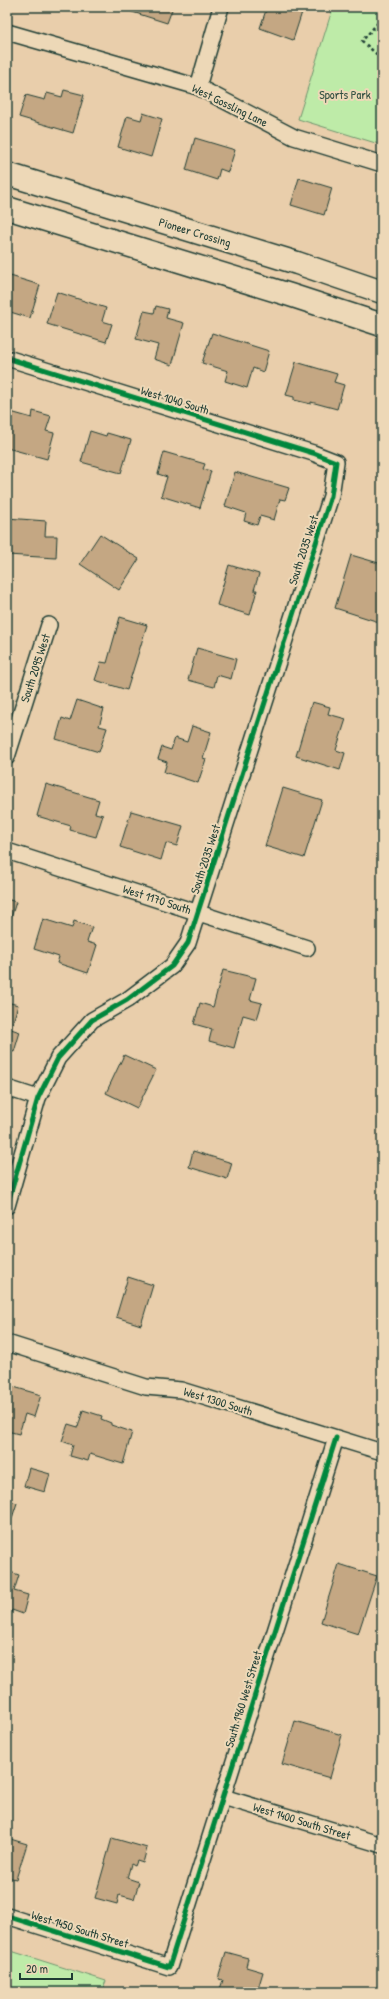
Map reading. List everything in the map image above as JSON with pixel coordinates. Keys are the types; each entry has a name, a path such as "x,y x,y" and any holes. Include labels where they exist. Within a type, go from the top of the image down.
{"highway":[{"name":"Pioneer Crossing","path":"7,174 297,263 382,292"},
{"path":"7,208 382,325"}],"street":[{"path":"198,87 221,7"},
{"name":"West Gossling Lane","path":"7,32 198,87 294,137 382,164"},
{"name":"West 1040 South","path":"7,358 313,453 336,462"},
{"name":"South 2035 West","path":"7,1206 38,1098 58,1058 92,1020 127,1000 172,966 188,943 199,913 331,496 336,462"},
{"name":"South 2095 West","path":"7,757 49,625"},
{"name":"West 1170 South","path":"7,851 307,948"},
{"path":"7,1088 38,1098"},
{"name":"West 1300 South","path":"7,1343 146,1387 181,1390 382,1452"},
{"name":"South 1960 West Street","path":"169,1967 336,1438"},
{"name":"West 1400 South Street","path":"223,1797 382,1844"},
{"name":"West 1450 South Street","path":"7,1916 169,1967"}],"path":[{"path":"382,18 362,41 382,59"}],"green space":[{"name":"Sports Park","path":"333,7 382,7 382,145 298,119"},
{"path":"8,1950 106,1981 101,1992 7,1992"}],"building":[{"path":"124,7 173,7 167,23 123,9"},
{"path":"267,7 296,7 303,9 293,40 260,28"},
{"path":"64,90 84,95 73,133 19,117 26,95 45,100 47,93 62,97"},
{"path":"143,113 162,119 151,157 118,147 127,116 141,120"},
{"path":"195,138 235,150 228,172 220,169 217,180 186,170"},
{"path":"299,178 332,188 324,215 291,205"},
{"path":"7,275 40,285 30,318 7,311"},
{"path":"57,292 106,308 102,321 112,324 106,342 47,324"},
{"path":"156,306 168,309 166,318 184,323 172,365 154,359 158,345 136,339 144,311 154,313"},
{"path":"212,333 269,351 263,372 253,368 247,388 225,381 228,371 202,363"},
{"path":"296,362 337,374 334,382 344,385 337,409 311,402 311,404 294,400 294,397 286,395"},
{"path":"7,411 32,418 33,411 51,416 46,431 54,433 47,459 7,448"},
{"path":"90,431 106,436 107,433 131,440 121,473 81,462"},
{"path":"164,452 205,464 203,469 211,471 200,508 161,496 167,477 158,474"},
{"path":"235,472 289,488 285,500 280,499 274,520 260,516 257,525 244,521 246,513 225,506"},
{"path":"7,518 46,521 45,536 57,536 56,558 7,555"},
{"path":"100,534 139,559 119,590 80,564"},
{"path":"351,555 382,564 382,623 335,608"},
{"path":"229,565 259,574 254,590 257,590 250,615 217,605"},
{"path":"120,617 147,625 127,690 95,680 101,662 107,663"},
{"path":"197,648 236,659 231,679 217,675 214,687 188,680"},
{"path":"77,700 104,709 99,726 107,728 99,752 56,739 62,718 70,721"},
{"path":"312,702 330,707 328,714 346,719 336,750 345,753 340,770 296,756"},
{"path":"192,726 211,732 203,758 206,759 198,783 164,772 167,762 158,759 162,747 171,750 175,738 187,742"},
{"path":"46,784 99,800 95,813 103,815 96,837 70,830 71,826 37,816"},
{"path":"283,788 322,800 304,858 265,846"},
{"path":"131,811 183,826 177,846 166,843 161,860 120,847"},
{"path":"7,899 16,902 9,924 7,923"},
{"path":"43,919 72,928 74,921 92,927 87,942 97,945 88,973 57,963 59,957 34,949"},
{"path":"223,970 256,978 250,1000 262,1003 257,1019 243,1015 234,1048 209,1041 212,1029 194,1024 200,1003 213,1007"},
{"path":"7,1002 18,1005 11,1029 20,1032 14,1052 7,1050"},
{"path":"124,1055 156,1070 137,1108 106,1093"},
{"path":"193,1151 232,1163 227,1179 189,1167"},
{"path":"128,1277 153,1285 141,1325 116,1317"},
{"path":"7,1385 41,1395 34,1417 25,1414 19,1434 7,1431"},
{"path":"83,1410 102,1416 101,1419 111,1423 111,1425 132,1432 123,1464 90,1454 88,1461 70,1456 73,1445 62,1441 68,1424 78,1427"},
{"path":"29,1468 50,1474 45,1492 24,1486"},
{"path":"7,1500 17,1503 11,1521 7,1520"},
{"path":"339,1564 377,1576 358,1634 321,1622"},
{"path":"7,1571 19,1575 14,1591 28,1595 23,1614 12,1610 8,1623"},
{"path":"295,1721 342,1735 330,1778 282,1764"},
{"path":"7,1838 27,1844 16,1879 7,1877"},
{"path":"112,1838 147,1848 143,1863 137,1861 135,1866 131,1864 127,1878 139,1882 134,1899 119,1895 117,1904 95,1898"},
{"path":"226,1952 248,1958 246,1967 263,1972 257,1992 219,1992 223,1980 218,1979"}],"cycle path":[{"path":"7,358 313,453 336,462 331,496 188,943 172,966 127,1000 92,1020 58,1058 38,1098 7,1206"},
{"path":"7,1916 169,1967 336,1438"}]}
